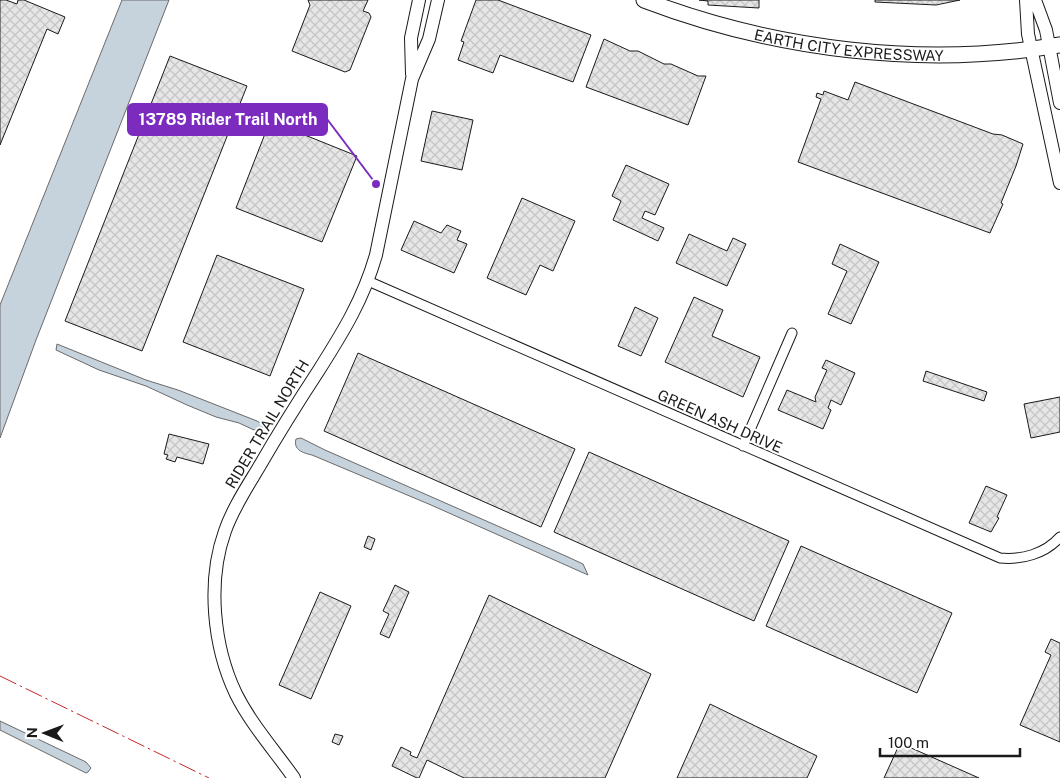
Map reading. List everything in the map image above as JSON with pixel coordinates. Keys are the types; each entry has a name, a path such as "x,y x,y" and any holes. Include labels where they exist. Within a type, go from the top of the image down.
{"highway":[{"name":"EARTH CITY EXPRESSWAY","path":"644,0 730,28 832,48 930,54 991,52 1054,46"}],"street":[{"name":"RIDER TRAIL NORTH","path":"412,79 411,38 419,0"},
{"name":"RIDER TRAIL NORTH","path":"294,778 236,694 228,672 216,624 216,576 225,530 243,494 351,318 368,281 376,255 412,79 429,39 438,0"},
{"path":"1026,0 1028,34 1060,183"},
{"path":"1035,0 1054,46 1060,103"},
{"name":"GREEN ASH DRIVE","path":"368,281 1000,558 1026,557 1044,550 1060,537"},
{"path":"743,446 792,333"}],"shaded area":[{"path":"122,0 169,0 36,340 0,438 0,305"},
{"path":"57,344 146,380 178,390 257,421 263,427 254,430 239,423 216,417 146,386 99,370 56,350"},
{"path":"301,438 583,564 588,575 431,505 302,452 295,443 296,439"},
{"path":"0,721 86,762 91,768 86,773 0,730"}],"building":[{"path":"0,0 17,4 18,0 24,0 65,17 58,34 47,29 0,145"},
{"path":"308,0 368,0 363,11 369,13 371,17 350,70 345,72 292,51 310,5"},
{"path":"476,0 498,0 591,35 573,82 500,55 493,73 458,60 464,42 461,41"},
{"path":"699,0 759,0 759,8 708,5 708,1"},
{"path":"875,0 960,0 936,5 875,2"},
{"path":"604,39 630,51 638,51 664,64 671,64 698,76 706,76 688,125 586,87"},
{"path":"170,56 247,86 142,351 65,321"},
{"path":"855,82 1023,144 1001,203 1003,204 990,233 798,162 821,99 816,97 817,93 823,95 824,91 848,100"},
{"path":"432,111 473,120 462,170 421,161"},
{"path":"270,121 357,156 322,242 236,208"},
{"path":"626,165 669,184 655,215 645,211 642,218 664,228 658,241 613,220 621,201 612,196"},
{"path":"522,198 575,221 553,271 540,265 526,295 487,278"},
{"path":"414,221 441,233 447,225 461,231 457,240 467,244 454,273 401,250"},
{"path":"689,234 727,251 733,238 746,244 727,286 676,263"},
{"path":"840,244 879,262 851,324 828,314 847,271 832,264"},
{"path":"217,255 304,289 270,376 183,342"},
{"path":"694,297 723,310 712,336 760,357 743,397 665,362"},
{"path":"635,307 658,318 641,356 618,346"},
{"path":"358,353 575,449 541,527 324,431"},
{"path":"826,360 855,373 841,405 831,400 828,408 831,410 823,429 778,410 787,390 816,402 815,397 827,370 822,368"},
{"path":"926,371 987,392 984,401 923,381"},
{"path":"1060,397 1060,432 1031,438 1024,404"},
{"path":"169,434 209,444 203,464 177,457 175,462 166,459 168,455 164,454"},
{"path":"589,452 789,541 754,621 554,532"},
{"path":"986,486 1007,495 997,517 999,518 991,532 969,523"},
{"path":"368,536 375,539 371,550 364,547"},
{"path":"801,546 952,613 917,693 766,626"},
{"path":"395,585 409,592 389,638 380,634 389,614 383,611"},
{"path":"320,592 351,606 311,699 279,685"},
{"path":"489,595 651,674 605,778 464,778 427,760 419,778 417,778 392,766 401,747 411,752 410,755 417,758"},
{"path":"1051,639 1060,643 1060,742 1020,725 1051,655 1045,652"},
{"path":"710,704 817,756 807,778 677,778"},
{"path":"335,734 343,736 339,745 332,742"},
{"path":"900,743 979,778 884,778"}],"power":[{"path":"0,676 209,778"}],"place":[{"name":"13789 Rider Trail North","path":"376,184"}]}
